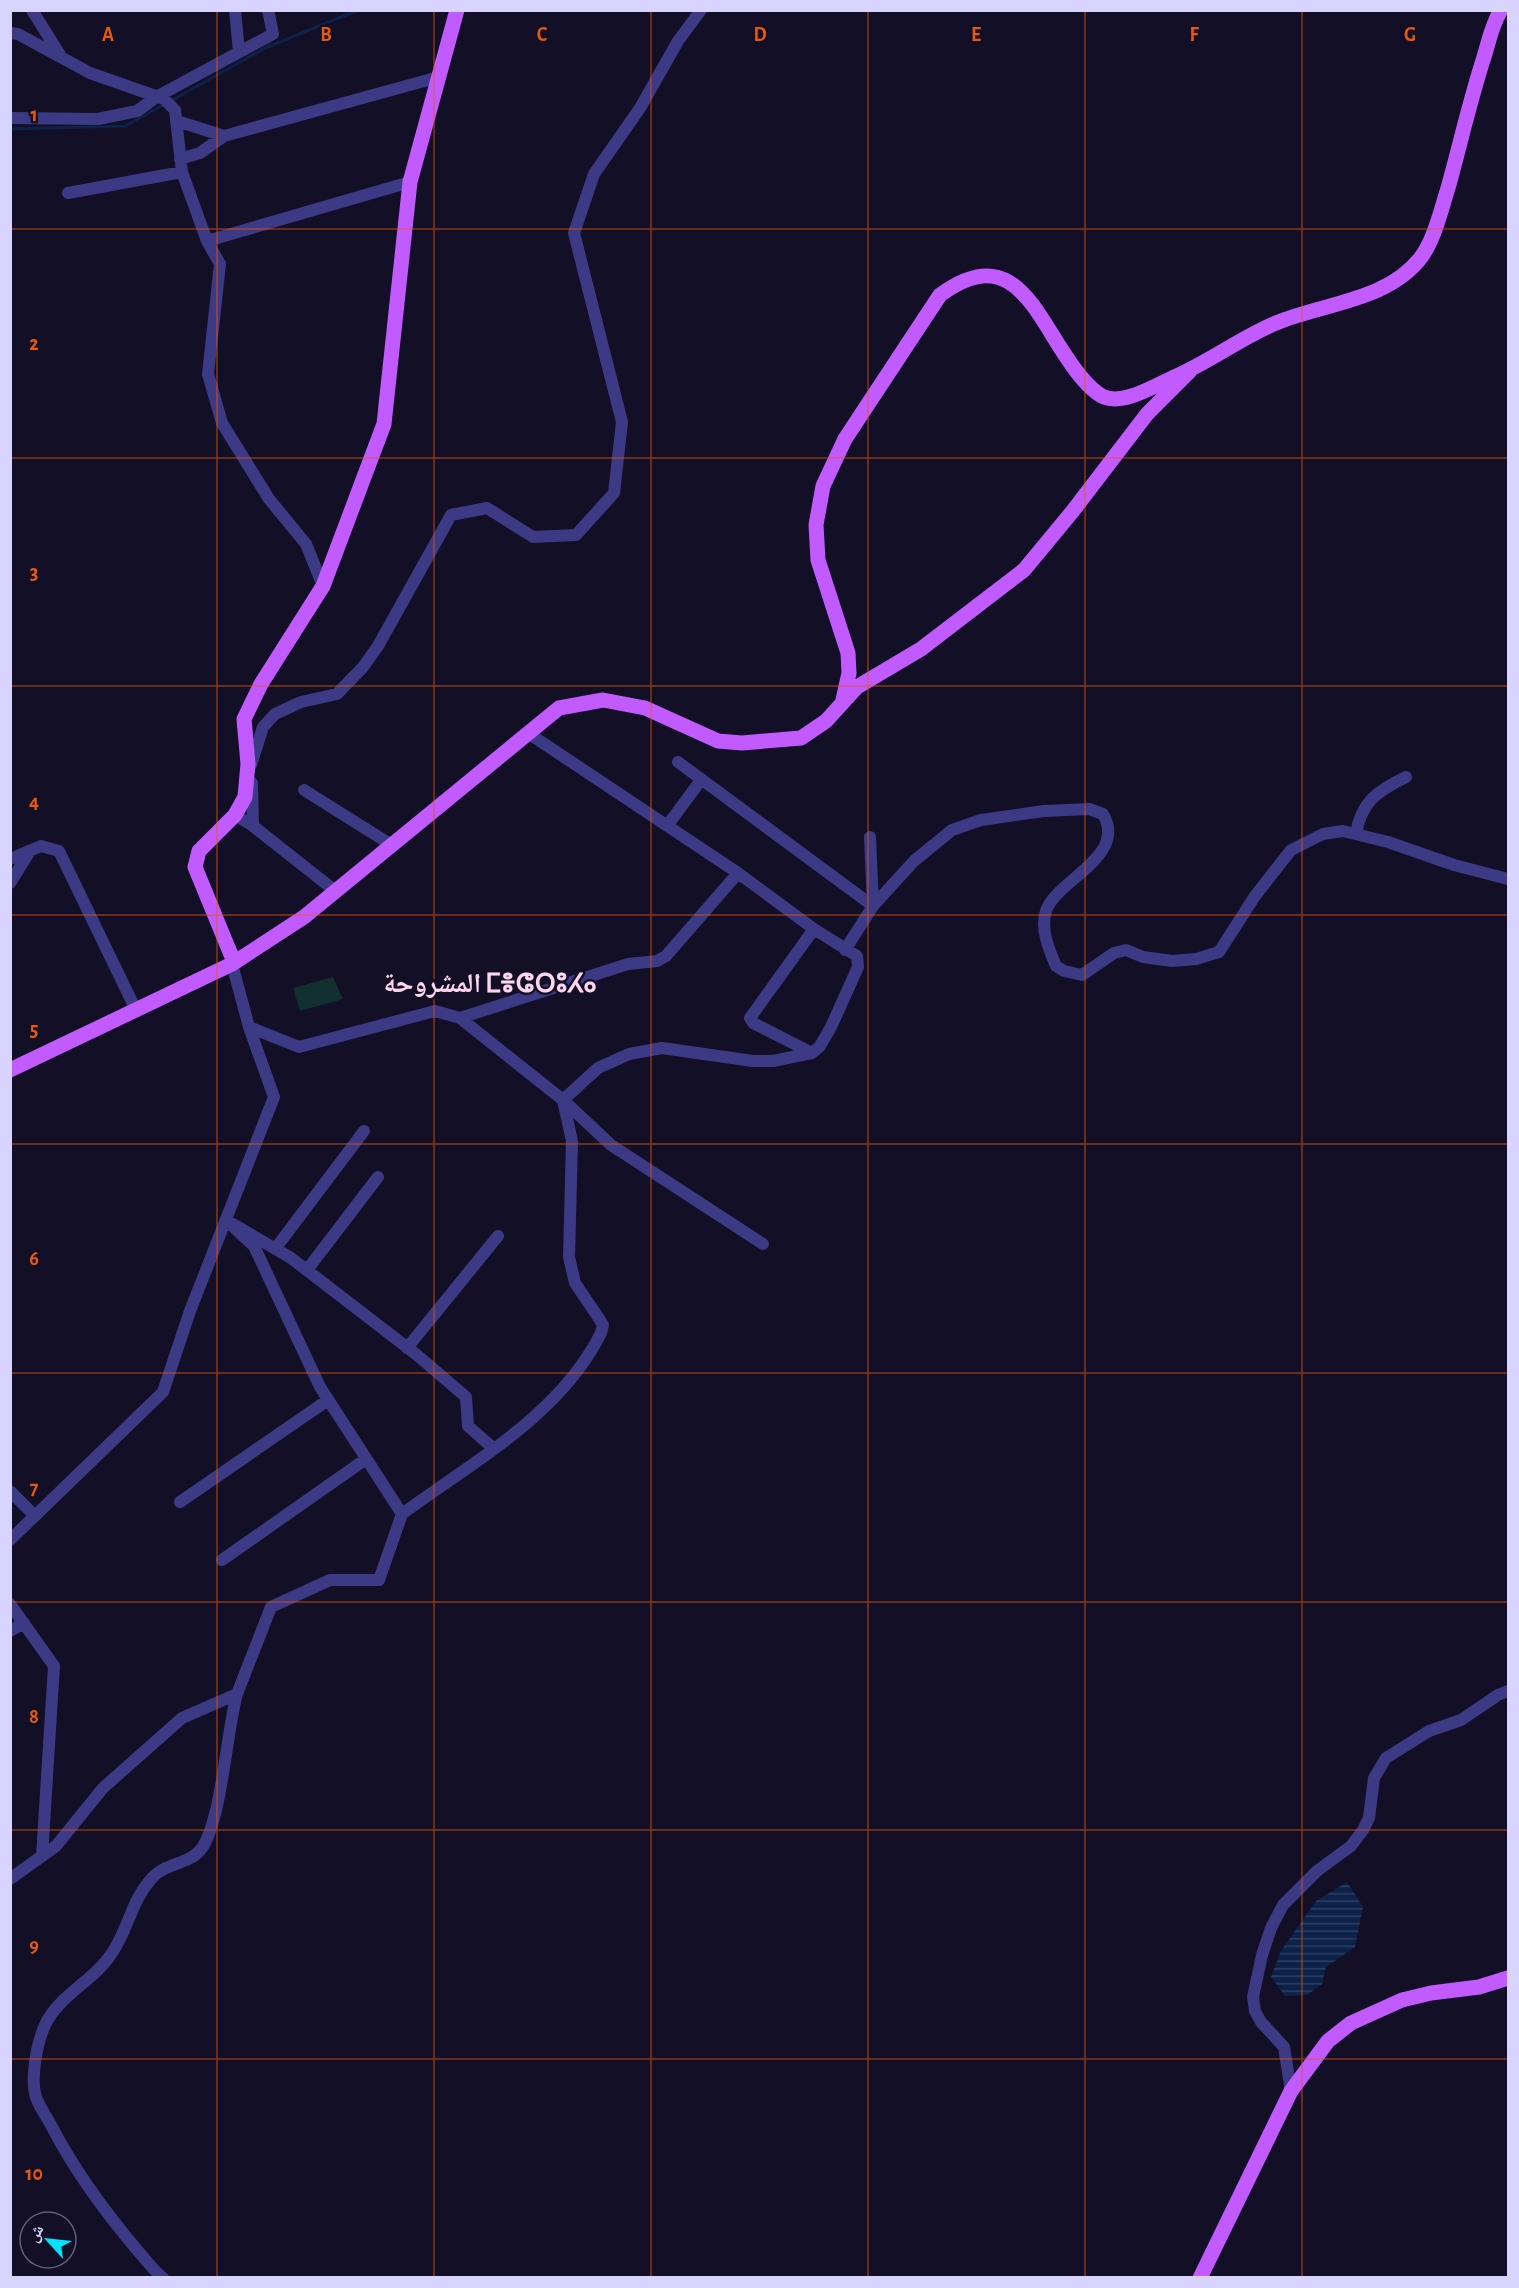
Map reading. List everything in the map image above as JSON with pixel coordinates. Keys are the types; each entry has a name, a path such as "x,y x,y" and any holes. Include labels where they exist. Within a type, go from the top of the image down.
{"main road":[{"path":"233,963 195,867 199,851 235,815 245,797 248,764 244,719 261,684 323,586 384,424 410,182 457,10"},
{"path":"10,1070 135,1008 233,963 304,917 390,844 559,708 603,700 645,708 718,741 742,743 801,738 826,721 857,687 921,649 1024,570 1147,414 1190,371 1224,348 1277,323 1372,292 1403,276 1422,255 1439,220 1481,67 1501,10"},
{"path":"843,703 849,673 848,653 818,560 816,525 823,486 845,439 940,295 960,280 977,275 994,275 1011,282 1025,296 1087,384 1104,397 1121,398 1190,371"},
{"path":"1200,2277 1291,2091 1328,2041 1351,2023 1402,2000 1431,1993 1479,1987 1509,1978"}],"street":[{"path":"32,10 62,57"},
{"path":"235,10 239,52"},
{"path":"10,118 98,119 137,111 273,34 268,10"},
{"path":"253,826 251,760 263,727 275,714 301,702 337,694 346,688 378,645 451,515 487,508 533,537 576,535 614,493 622,422 574,232 594,174 640,108 678,41 701,10"},
{"path":"10,33 18,34 90,74 161,98 176,115 224,136"},
{"path":"180,159 200,153 224,136 439,77"},
{"path":"176,115 182,172 207,240 220,264 208,374 222,423 269,499 306,544 323,586"},
{"path":"68,193 182,172"},
{"path":"207,240 410,182"},
{"path":"528,733 738,873 814,929 857,956 858,967 831,1027 820,1046 812,1053 773,1061 753,1061 662,1048 630,1054 598,1068 563,1100"},
{"path":"678,762 873,906"},
{"path":"1356,834 1363,806 1391,784 1406,777"},
{"path":"667,826 701,780"},
{"path":"304,790 390,844"},
{"path":"845,950 873,906 914,861 952,830 981,820 1044,811 1089,809 1103,814 1107,821 1108,834 1094,863 1052,900 1046,912 1044,927 1056,966 1064,971 1082,975 1114,953 1126,950 1143,957 1172,961 1196,959 1219,952 1255,896 1291,850 1323,834 1343,831 1356,834 1388,842 1454,865 1509,879"},
{"path":"235,815 253,826 334,890"},
{"path":"870,837 873,906"},
{"path":"10,859 41,846 59,851 135,1008"},
{"path":"10,883 30,851"},
{"path":"460,1018 628,964 657,961 666,956 738,873"},
{"path":"812,1053 753,1023 750,1018 814,929"},
{"path":"10,1540 162,1392 274,1097 249,1027 233,963"},
{"path":"249,1027 299,1047 435,1011 460,1018 563,1100 611,1145 763,1244"},
{"path":"163,2277 113,2222 66,2154 35,2095 35,2073 40,2040 50,2017 65,1999 98,1972 113,1952 134,1901 154,1875 172,1865 188,1860 201,1849 212,1826 230,1720 237,1694 271,1607 330,1580 379,1580 402,1514 494,1449 552,1402 601,1333 603,1325 574,1283 569,1257 572,1141 563,1100"},
{"path":"275,1249 364,1131"},
{"path":"307,1270 378,1177"},
{"path":"226,1220 307,1270 466,1397 468,1426 494,1449"},
{"path":"226,1220 254,1246 328,1400 402,1514"},
{"path":"407,1348 498,1236"},
{"path":"180,1502 328,1400"},
{"path":"222,1560 366,1459"},
{"path":"10,1491 35,1516"},
{"path":"10,1604 54,1666 42,1856"},
{"path":"10,1631 24,1623"},
{"path":"1291,2091 1284,2047 1255,2011 1253,1997 1262,1955 1283,1905 1317,1871 1351,1845 1363,1830 1369,1818 1374,1778 1386,1758 1429,1731 1461,1720 1498,1695 1509,1691"},
{"path":"10,1879 56,1846 103,1788 182,1718 237,1694"}],"green space":[{"path":"333,977 343,999 300,1011 293,988"}],"water":[{"path":"1347,1882 1363,1907 1355,1947 1326,1967 1322,1984 1307,1995 1285,1996 1271,1977 1281,1951 1316,1901"}],"waterway":[{"path":"171,101 265,48 358,10"},
{"path":"10,129 125,126 165,104"}],"district":[{"name":"المشروحة ⵎⴻⵛⵔⵓⵃⴰ","path":"490,983"}]}
